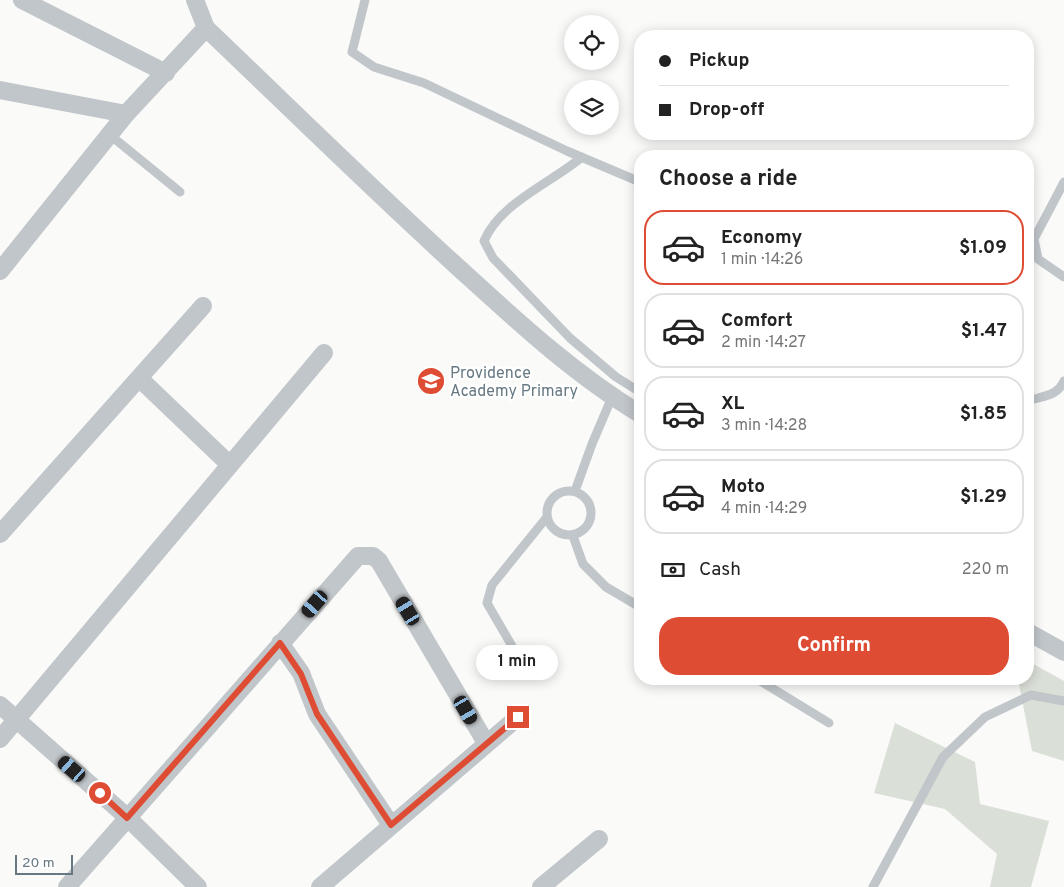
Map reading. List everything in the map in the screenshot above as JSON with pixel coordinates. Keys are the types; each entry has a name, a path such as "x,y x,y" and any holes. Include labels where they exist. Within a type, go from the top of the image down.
{"street":[{"path":"22,0 166,73"},
{"path":"195,0 206,28 404,219 507,312 584,378 634,410"},
{"path":"0,271 126,114 206,28"},
{"path":"0,90 126,114"},
{"path":"0,534 203,306"},
{"path":"0,739 324,353"},
{"path":"139,378 230,465"},
{"path":"67,887 358,556 373,556 380,561 486,743"},
{"path":"1034,635 1064,652"},
{"path":"280,643 301,674 317,714 391,825"},
{"path":"0,705 127,818 198,887"},
{"path":"320,887 518,717"},
{"path":"542,887 599,839"}],"lane":[{"path":"365,0 352,52 374,67 424,84 634,179"},
{"path":"110,135 180,192"},
{"path":"582,157 564,172 504,211 489,229 484,241 493,258 570,338 616,377 634,388"},
{"path":"1064,182 1034,240 1038,259 1064,277"},
{"path":"1034,400 1052,395 1062,386 1064,381"},
{"path":"575,491 612,397"},
{"path":"516,653 487,603 488,593 492,585 547,517 551,500 558,494 575,491 589,501 592,510 588,526 573,536 564,536 556,532 550,526 547,517"},
{"path":"573,536 583,564 606,587 634,603"},
{"path":"767,685 829,723"},
{"path":"873,887 943,757 985,717 1031,695 1064,702"}],"shaded area":[{"path":"1034,664 1064,681 1064,761 1032,751 1019,685 1034,685"},
{"path":"895,723 975,762 980,804 1049,821 1031,887 990,887 997,854 945,809 874,793"}],"place":[{"name":"Providence Academy Primary","path":"431,381"}],"route":[{"path":"100,793 127,818 280,643 296,664 317,714 391,825 518,717"}]}
